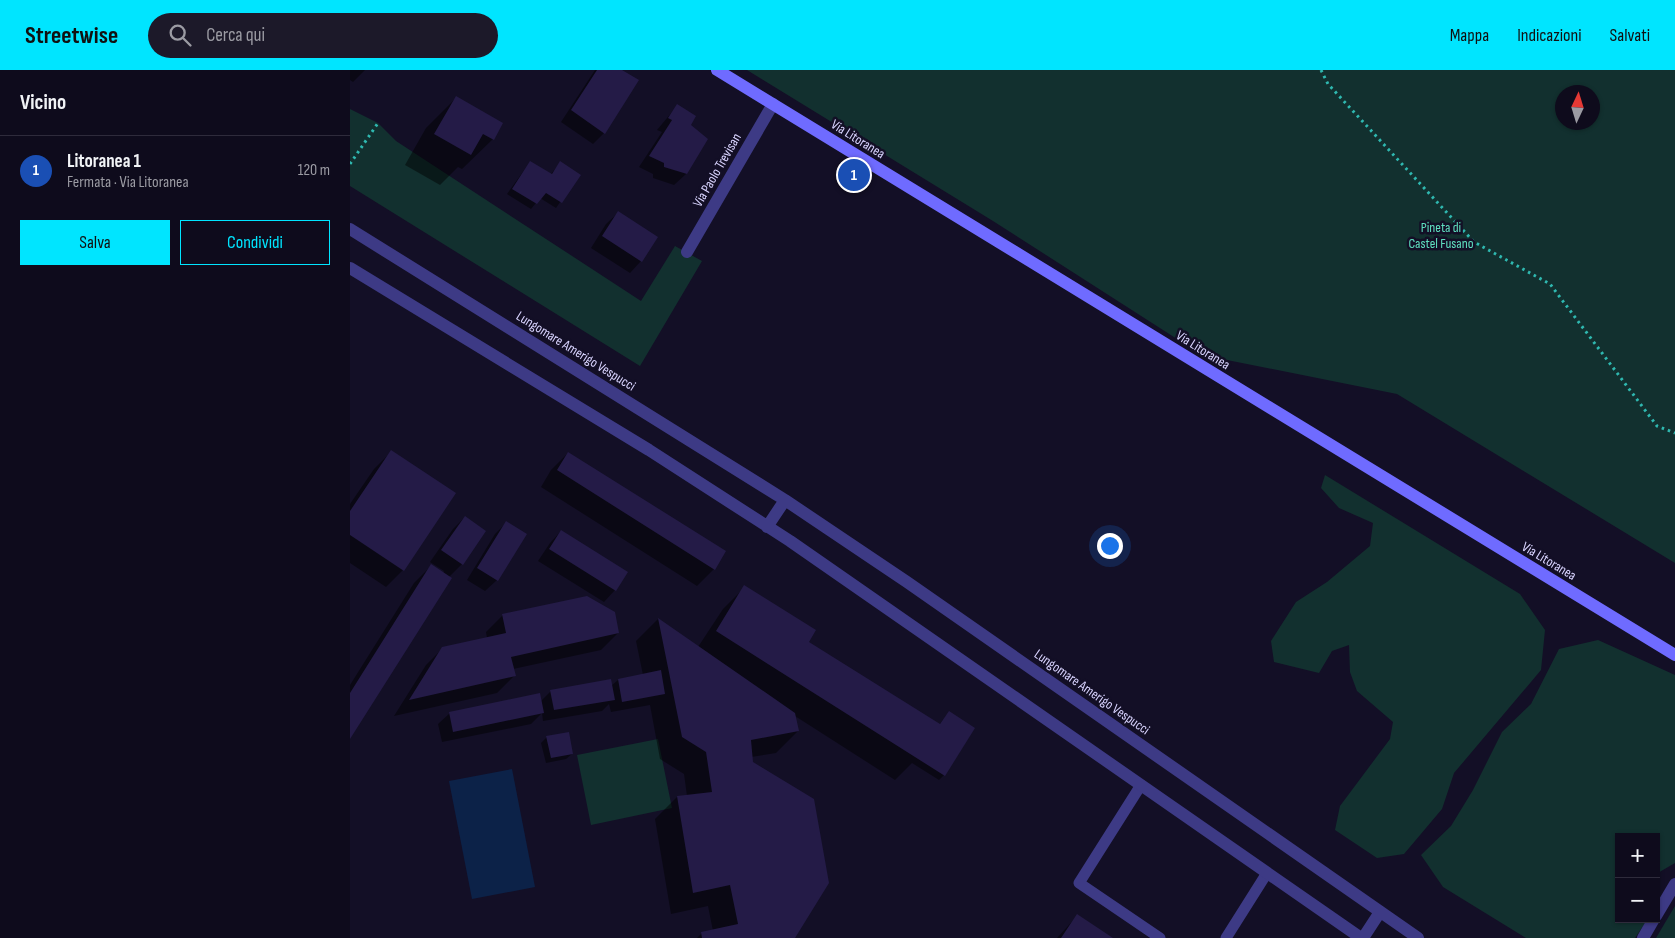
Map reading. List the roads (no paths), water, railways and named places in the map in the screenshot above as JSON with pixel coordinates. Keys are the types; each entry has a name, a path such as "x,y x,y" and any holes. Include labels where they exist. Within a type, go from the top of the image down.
{"main road":[{"name":"Via Litoranea","path":"716,70 1120,316 1195,364 1675,655"}],"street":[{"name":"Via Paolo Trevisan","path":"687,252 773,104"},
{"name":"Lungomare Amerigo Vespucci","path":"350,229 785,500 908,582 1418,938"},
{"path":"350,268 649,450 767,528 1362,938 1380,912"},
{"path":"767,528 785,500"},
{"path":"1660,909 1675,884"},
{"path":"1643,938 1652,923"}],"lane":[{"path":"1142,785 1079,883 1160,938"},
{"path":"1226,938 1267,873"}],"water":[{"path":"512,769 535,887 472,899 449,781"}],"place":[{"name":"Litoranea 1","path":"854,175"}],"park label":[{"name":"Pineta di Castel Fusano","path":"1441,236"}]}
